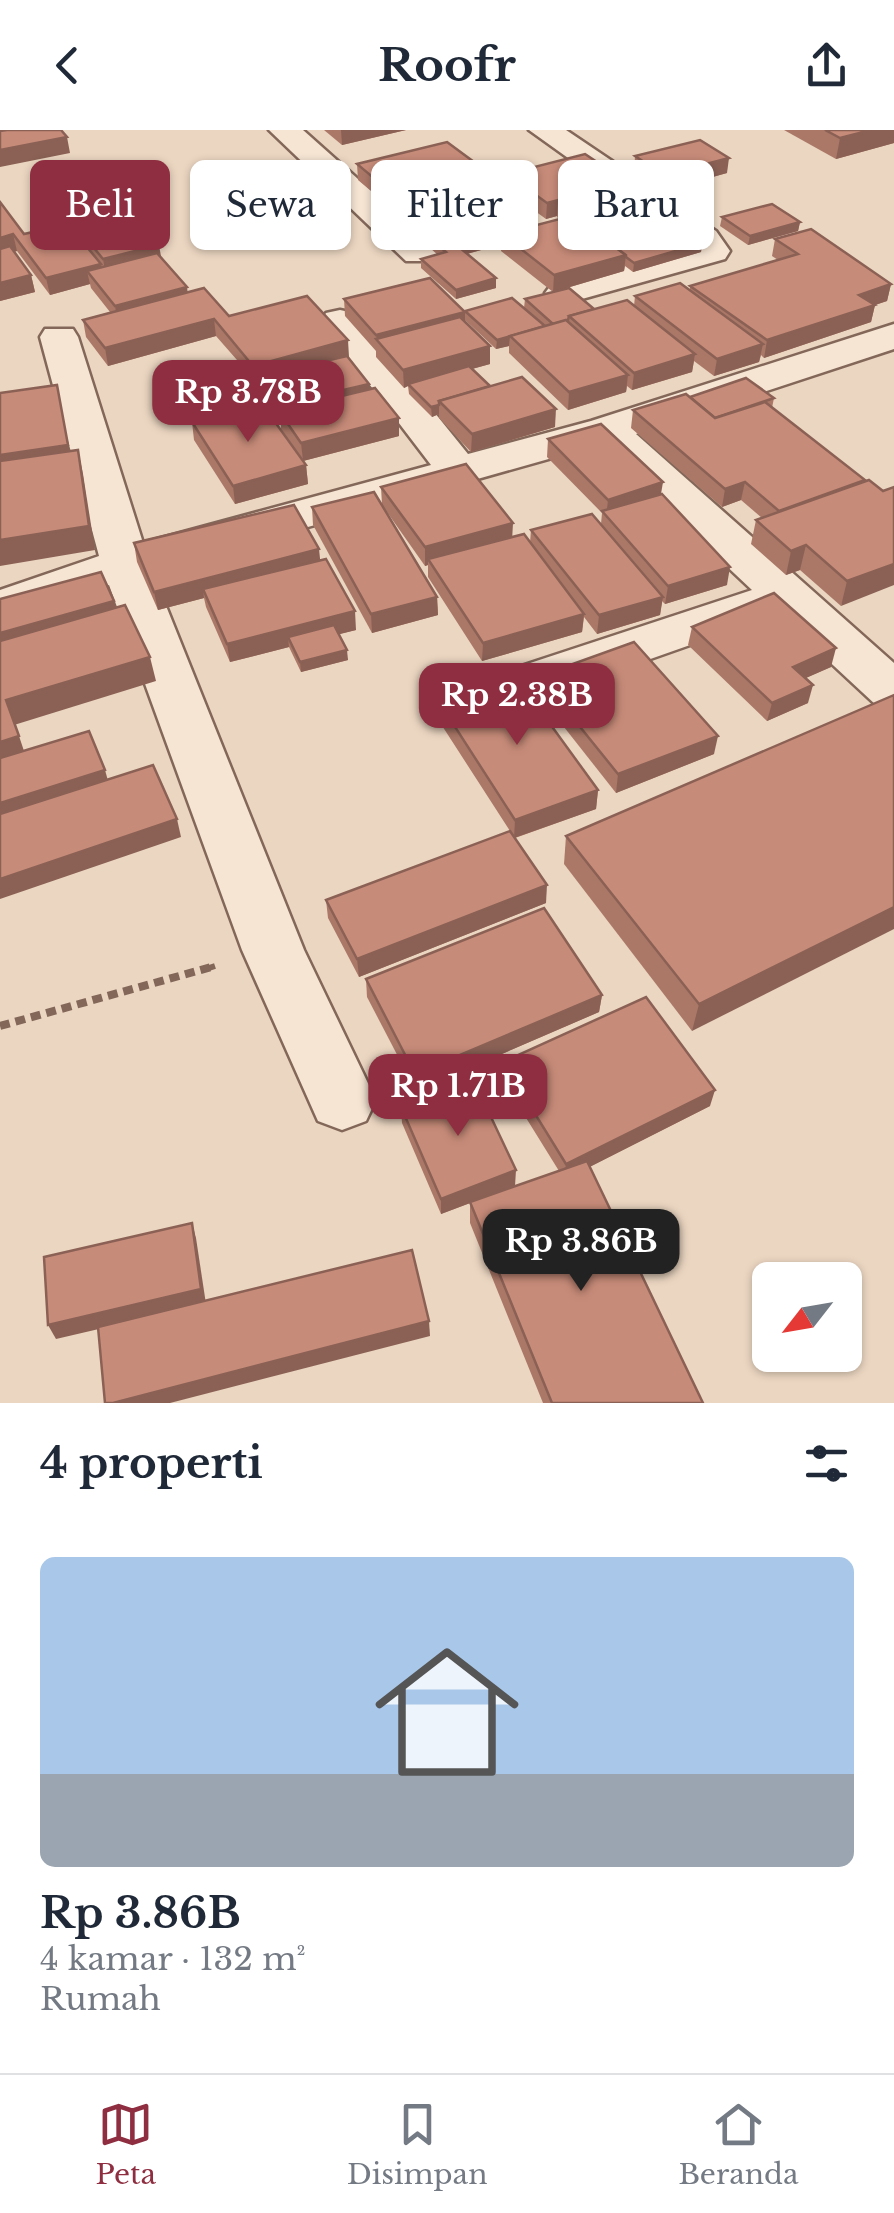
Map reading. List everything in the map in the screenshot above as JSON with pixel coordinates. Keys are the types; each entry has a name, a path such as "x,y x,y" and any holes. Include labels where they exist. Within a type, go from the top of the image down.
{"street":[{"path":"286,130 419,252"},
{"path":"545,130 704,238 712,251 564,293"},
{"path":"340,321 460,473"},
{"path":"0,607 125,563 606,430 894,336"},
{"path":"59,338 125,563 272,950 342,1100"},
{"path":"606,430 894,692"},
{"path":"533,681 787,594"}],"path":[{"path":"0,1026 272,950"}],"building":[{"path":"61,130 67,137 0,150 0,131"},
{"path":"825,130 871,130 840,138"},
{"path":"700,140 729,158 714,162 641,160 635,156"},
{"path":"447,142 471,160 373,160"},
{"path":"585,154 594,160 562,160"},
{"path":"371,161 371,176 357,164"},
{"path":"558,161 558,200 547,203 538,196 538,166"},
{"path":"0,202 24,234 30,233 30,250 89,250 101,264 46,278 13,234 0,238"},
{"path":"772,204 800,222 750,236 722,217"},
{"path":"558,219 558,250 619,250 626,255 554,275 522,250 538,250 538,225"},
{"path":"811,229 891,284 859,295 875,305 767,340 690,286 798,254 775,239"},
{"path":"10,246 31,275 0,283 0,249"},
{"path":"96,250 139,250 103,259"},
{"path":"444,250 463,250 496,278 456,290 421,259 446,252"},
{"path":"619,250 679,250 634,263"},
{"path":"157,253 187,287 115,306 87,271"},
{"path":"430,278 465,312 376,335 344,299"},
{"path":"680,283 763,344 717,359 635,296"},
{"path":"204,288 229,316 307,296 348,340 253,366 214,319 105,348 83,320"},
{"path":"569,288 594,309 553,324 525,299"},
{"path":"512,298 545,326 497,340 465,311"},
{"path":"627,300 695,354 634,373 569,316"},
{"path":"460,317 490,346 403,370 376,339"},
{"path":"566,320 628,375 569,392 510,336"},
{"path":"347,356 369,384 275,406 256,377"},
{"path":"469,366 490,386 431,407 408,384"},
{"path":"522,377 556,409 472,434 439,401"},
{"path":"746,378 774,398 715,418 690,397"},
{"path":"57,385 68,445 0,455 0,393"},
{"path":"375,388 399,418 301,443 279,411"},
{"path":"686,394 715,418 765,402 865,480 779,511 745,482 725,489 633,410"},
{"path":"262,404 306,465 233,486 192,422"},
{"path":"601,424 663,482 608,500 548,439"},
{"path":"78,450 89,526 0,540 0,461"},
{"path":"466,464 513,523 425,547 381,487"},
{"path":"869,480 883,491 894,487 894,564 847,581 806,545 791,551 756,520"},
{"path":"374,492 437,597 371,614 312,507"},
{"path":"662,494 730,567 668,586 602,511"},
{"path":"294,505 319,549 154,592 134,543"},
{"path":"592,514 663,597 599,615 531,530"},
{"path":"524,534 584,614 483,643 428,559"},
{"path":"326,559 355,611 227,644 203,589"},
{"path":"101,572 114,601 0,633 0,599"},
{"path":"774,593 836,648 793,667 813,685 772,703 692,627"},
{"path":"125,605 150,657 6,700 19,736 0,742 0,641"},
{"path":"334,625 347,650 300,662 288,637"},
{"path":"634,642 718,736 618,774 539,676"},
{"path":"516,677 598,790 515,820 439,702"},
{"path":"894,695 894,907 699,1004 566,836"},
{"path":"89,731 105,770 0,803 0,758"},
{"path":"153,765 177,819 0,879 0,814"},
{"path":"510,831 547,885 357,959 326,900"},
{"path":"544,908 602,995 415,1074 366,979"},
{"path":"646,997 715,1090 566,1164 503,1062"},
{"path":"473,1079 516,1170 441,1199 401,1107"},
{"path":"587,1161 703,1403 552,1403 470,1202"},
{"path":"192,1223 201,1289 48,1325 44,1257"},
{"path":"412,1250 429,1321 105,1403 98,1327"}]}
